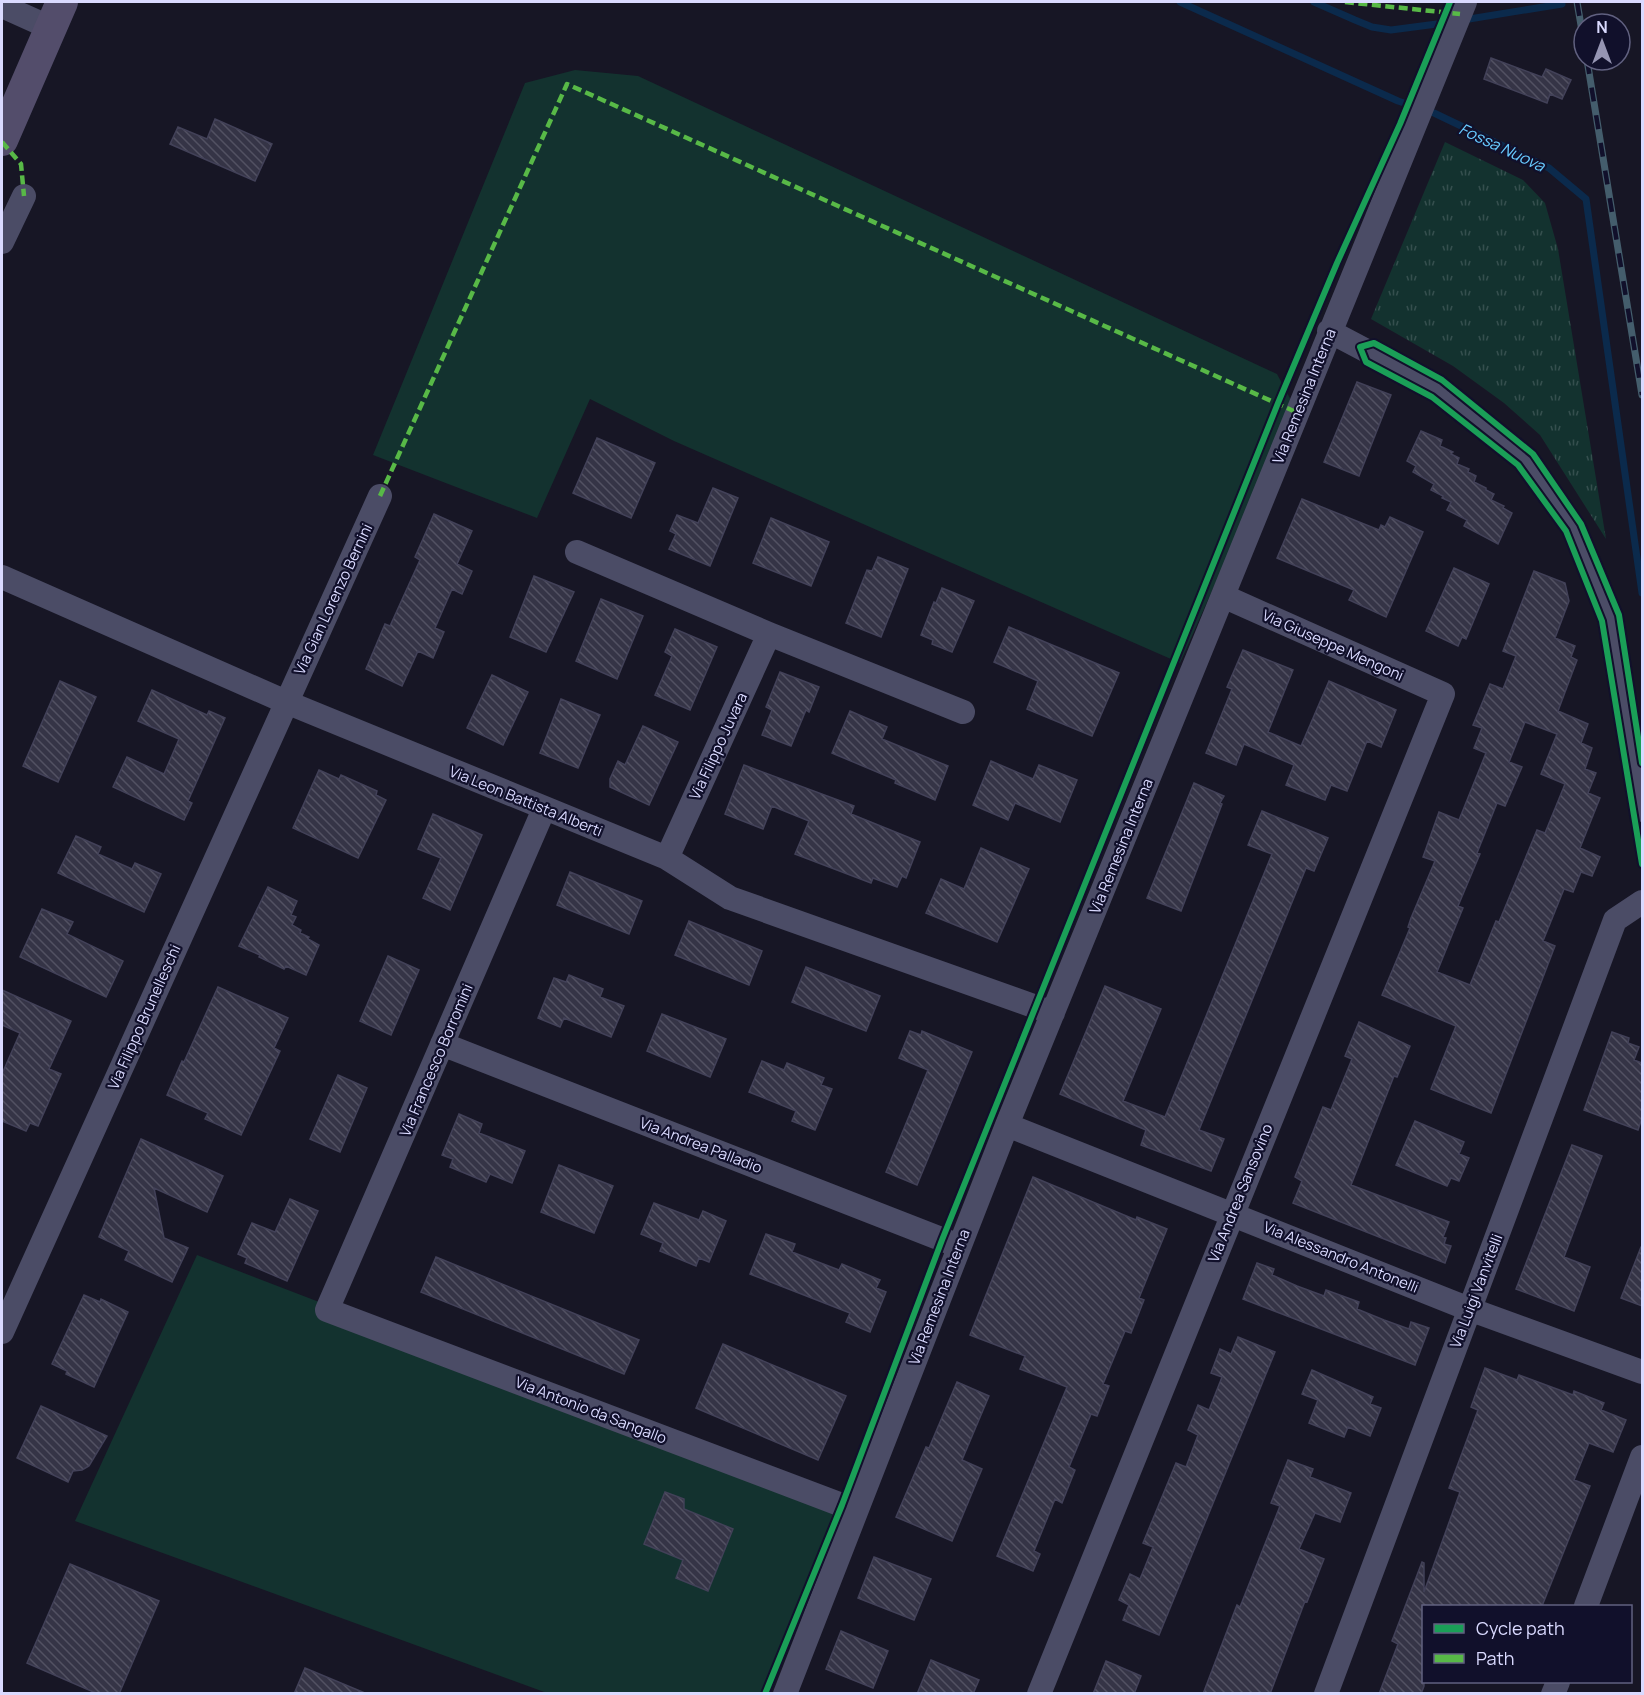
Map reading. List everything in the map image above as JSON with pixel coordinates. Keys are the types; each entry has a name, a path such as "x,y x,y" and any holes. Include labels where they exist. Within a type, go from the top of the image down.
{"main road":[{"path":"2,140 57,15"}],"street":[{"path":"2,6 57,15"},
{"name":"Via Remesina Interna","path":"785,1694 1007,1125 1462,8"},
{"path":"2,242 24,196"},
{"path":"1329,331 1437,388 1446,395 1526,460 1573,527 1610,618 1642,810"},
{"name":"Via Gian Lorenzo Bernini","path":"286,702 380,496"},
{"path":"577,552 769,634 963,711"},
{"name":"Via Leon Battista Alberti","path":"2,577 286,702 667,858 730,898 1053,1013"},
{"name":"Via Giuseppe Mengoni","path":"1223,596 1443,694"},
{"name":"Via Filippo Juvara","path":"667,858 769,634"},
{"name":"Via Andrea Sansovino","path":"1039,1694 1443,694"},
{"name":"Via Filippo Brunelleschi","path":"2,1332 286,702"},
{"name":"Via Francesco Borromini","path":"327,1310 544,809"},
{"name":"Via Luigi Vanvitelli","path":"1326,1694 1615,920 1642,902"},
{"name":"Via Andrea Palladio","path":"442,1044 959,1246"},
{"name":"Via Alessandro Antonelli","path":"1007,1125 1469,1309 1642,1372"},
{"name":"Via Antonio da Sangallo","path":"327,1310 855,1510"},
{"path":"1586,1605 1642,1457"}],"green space":[{"path":"575,70 638,76 1277,374 1294,406 1180,663 674,441 590,399 537,518 373,455 525,83"},
{"path":"1445,142 1523,180 1545,203 1558,249 1606,539 1540,435 1504,403 1453,366 1371,319"},
{"path":"197,1255 842,1503 765,1694 547,1693 75,1521"}],"building":[{"path":"1491,58 1542,77 1546,69 1571,80 1562,99 1550,94 1547,103 1484,79"},
{"path":"215,119 272,144 255,181 170,144 178,127 207,139"},
{"path":"1357,382 1391,395 1359,476 1324,462"},
{"path":"1421,431 1442,440 1440,446 1453,452 1451,454 1459,458 1457,464 1469,469 1468,472 1476,476 1474,482 1494,494 1491,500 1512,513 1498,544 1464,526 1467,520 1447,510 1451,502 1431,490 1434,484 1413,472 1416,466 1407,461"},
{"path":"597,438 655,463 631,518 573,493"},
{"path":"713,488 738,498 710,566 669,549 676,534 670,531 677,515 698,523"},
{"path":"1302,499 1379,530 1381,525 1385,527 1390,517 1423,532 1386,617 1349,600 1354,590 1277,558"},
{"path":"434,514 472,531 457,564 472,571 462,594 452,589 435,628 444,632 433,658 418,651 402,686 366,669 385,624 390,626 420,560 415,557"},
{"path":"771,518 829,542 811,586 753,563"},
{"path":"878,557 908,569 881,637 846,623 867,570 872,571"},
{"path":"1454,568 1489,584 1466,639 1462,637 1458,646 1426,631"},
{"path":"1534,571 1565,583 1569,601 1555,638 1575,646 1571,657 1577,660 1558,711 1588,724 1581,743 1592,748 1585,769 1596,773 1588,793 1600,798 1580,848 1600,857 1592,876 1581,872 1573,892 1564,889 1543,941 1555,946 1491,1113 1431,1089 1456,1026 1382,995 1435,861 1423,857 1439,812 1459,820 1486,753 1474,748 1482,728 1473,725 1490,684 1503,689 1516,656 1503,651","holes":["1525,722 1557,734 1541,774 1565,784 1545,833 1537,830 1470,985 1437,972 1463,908 1458,906 1480,854 1477,853 1497,803 1505,806 1522,767 1509,762"]},
{"path":"534,576 574,592 546,652 510,637"},
{"path":"942,588 974,601 952,652 932,644 933,640 921,635"},
{"path":"601,599 643,616 617,679 576,661"},
{"path":"1009,627 1119,673 1092,736 1027,709 1038,681 994,662"},
{"path":"675,629 717,647 690,710 655,695 672,656 665,652"},
{"path":"1243,650 1293,670 1268,732 1301,746 1329,681 1396,710 1381,747 1367,741 1347,791 1331,785 1325,800 1286,785 1294,765 1244,744 1236,765 1206,753 1232,689 1227,687"},
{"path":"780,672 819,687 809,712 806,710 791,746 762,735 772,710 766,707"},
{"path":"492,675 528,692 503,745 467,728"},
{"path":"60,681 96,697 58,782 23,766"},
{"path":"152,690 207,715 209,711 225,718 188,801 192,803 184,820 113,787 127,757 164,774 179,739 138,721"},
{"path":"561,699 600,715 578,768 540,753"},
{"path":"850,711 887,727 882,739 948,766 935,800 895,783 896,780 832,753"},
{"path":"643,726 678,742 649,805 610,787 610,779 618,761 625,765"},
{"path":"991,761 1033,779 1039,765 1077,780 1060,822 1015,803 1008,820 973,805"},
{"path":"744,765 854,806 851,814 920,842 906,878 902,876 897,887 873,878 871,883 795,854 809,821 772,806 763,829 725,814"},
{"path":"319,770 339,779 341,775 377,791 376,795 386,800 358,858 293,828"},
{"path":"1194,783 1224,796 1181,911 1147,898"},
{"path":"1262,811 1328,838 1314,871 1306,868 1199,1130 1224,1139 1211,1171 1141,1145 1146,1130 1060,1094 1105,986 1161,1009 1123,1101 1165,1117 1272,854 1248,845"},
{"path":"433,814 482,835 450,910 423,898 441,858 418,849"},
{"path":"76,836 101,847 98,854 132,869 135,863 161,874 144,912 58,873"},
{"path":"981,848 1029,869 997,942 926,913 941,879 964,889"},
{"path":"570,872 642,901 629,934 557,905"},
{"path":"268,887 297,901 291,915 296,917 292,925 319,945 306,975 286,966 284,969 239,946"},
{"path":"42,909 73,922 67,934 123,961 106,997 20,957"},
{"path":"689,921 762,951 749,985 675,955"},
{"path":"388,956 419,970 391,1035 360,1021"},
{"path":"806,967 880,996 866,1031 792,1002"},
{"path":"569,975 603,989 600,997 624,1006 611,1037 564,1018 560,1027 538,1018 554,978 566,982"},
{"path":"218,987 288,1018 274,1048 280,1051 241,1135 205,1119 208,1113 167,1095"},
{"path":"2,990 71,1021 49,1069 61,1074 38,1126 30,1123 26,1131 2,1121 2,1074 20,1033 2,1025"},
{"path":"662,1014 726,1039 710,1077 647,1051"},
{"path":"1359,1022 1410,1046 1397,1077 1394,1076 1351,1185 1449,1222 1443,1237 1446,1238 1444,1244 1451,1246 1445,1263 1293,1203 1302,1181 1295,1177 1323,1107 1331,1110 1352,1059 1345,1056"},
{"path":"910,1031 921,1035 922,1031 972,1052 917,1185 886,1172 928,1070 899,1058"},
{"path":"1612,1032 1629,1038 1628,1043 1639,1047 1634,1060 1642,1063 1642,1118 1638,1130 1584,1110"},
{"path":"762,1061 784,1070 787,1063 824,1078 821,1085 832,1089 815,1130 792,1121 796,1111 749,1092"},
{"path":"338,1075 367,1088 340,1152 310,1139"},
{"path":"459,1114 482,1124 479,1133 525,1151 512,1183 490,1174 486,1182 450,1167 453,1159 442,1155"},
{"path":"1415,1121 1464,1142 1459,1154 1469,1158 1459,1181 1451,1178 1447,1186 1396,1165"},
{"path":"141,1139 223,1176 207,1212 154,1188 164,1238 188,1248 172,1282 125,1260 129,1251 99,1237"},
{"path":"1572,1145 1602,1156 1564,1257 1590,1267 1574,1311 1516,1289"},
{"path":"559,1165 613,1186 594,1233 541,1212"},
{"path":"1033,1177 1136,1220 1137,1217 1167,1229 1139,1298 1144,1300 1131,1333 1125,1331 1103,1384 1109,1386 1097,1416 1091,1414 1069,1467 1075,1470 1062,1503 1055,1499 1034,1551 1040,1554 1033,1571 997,1556 1067,1387 1020,1369 1025,1356 970,1335"},
{"path":"290,1199 318,1211 287,1281 245,1263 247,1258 238,1254 252,1223 275,1232"},
{"path":"654,1203 699,1220 703,1211 726,1221 709,1262 699,1258 696,1266 660,1251 663,1243 641,1234"},
{"path":"766,1234 795,1244 792,1252 839,1270 842,1264 880,1280 876,1288 886,1292 870,1332 846,1322 850,1313 750,1274"},
{"path":"1642,1247 1642,1306 1621,1298"},
{"path":"436,1257 639,1340 624,1374 421,1292"},
{"path":"1257,1263 1274,1269 1272,1275 1297,1286 1324,1296 1326,1290 1359,1302 1357,1309 1384,1320 1409,1329 1411,1322 1429,1328 1415,1365 1243,1299"},
{"path":"84,1295 100,1302 101,1299 128,1312 94,1387 66,1374 67,1371 52,1364"},
{"path":"1238,1337 1275,1352 1159,1635 1123,1620 1129,1605 1119,1600 1130,1574 1140,1579 1153,1547 1143,1543 1176,1463 1186,1467 1198,1435 1188,1430 1198,1405 1209,1410 1222,1377 1211,1373 1220,1349 1231,1354"},
{"path":"723,1344 846,1396 818,1460 696,1408"},
{"path":"1485,1368 1517,1380 1519,1375 1573,1395 1574,1391 1604,1403 1601,1410 1626,1420 1613,1452 1589,1443 1574,1480 1590,1486 1542,1605 1422,1605 1422,1683 1424,1686 1421,1694 1379,1694 1398,1644 1392,1641 1422,1562 1424,1563 1424,1592 1460,1492 1449,1488 1478,1410 1471,1407"},
{"path":"1312,1370 1373,1397 1370,1404 1381,1408 1370,1436 1348,1427 1344,1437 1309,1423 1318,1400 1302,1394"},
{"path":"957,1382 989,1396 962,1460 982,1469 952,1541 896,1517"},
{"path":"41,1406 107,1436 89,1466 73,1471 68,1482 17,1458"},
{"path":"1288,1460 1313,1469 1310,1477 1351,1493 1340,1522 1315,1513 1299,1549 1324,1559 1307,1602 1305,1601 1270,1694 1203,1694 1237,1605 1240,1607 1280,1506 1271,1503"},
{"path":"665,1492 684,1499 684,1509 733,1529 708,1591 676,1578 683,1560 644,1544"},
{"path":"874,1557 931,1579 914,1620 858,1598"},
{"path":"70,1564 159,1601 119,1694 98,1694 27,1663"},
{"path":"841,1631 888,1651 873,1688 826,1669"},
{"path":"931,1660 979,1680 973,1694 917,1694"},
{"path":"1106,1661 1141,1676 1134,1694 1093,1694"},
{"path":"305,1668 365,1693 365,1694 294,1694"}],"waterway":[{"name":"Fossa Nuova","path":"1180,2 1398,101 1434,113 1549,168 1586,199 1642,593"},
{"path":"1314,2 1372,27 1391,30 1452,22"},
{"path":"1463,20 1562,4"}],"railway":[{"path":"1577,2 1579,12"},
{"path":"1589,72 1642,395"}],"marked path":[{"path":"1345,2 1460,14"},
{"path":"380,496 567,84 1298,413"},
{"path":"2,142 21,164 24,196"}],"cycle path":[{"path":"765,1694 842,1505 942,1240 1278,403 1337,263 1400,124 1450,2"},
{"path":"1642,763 1619,615 1581,524 1533,454 1442,380 1374,343 1360,347 1366,362 1432,397 1518,465 1566,531 1602,621 1642,864"}]}
